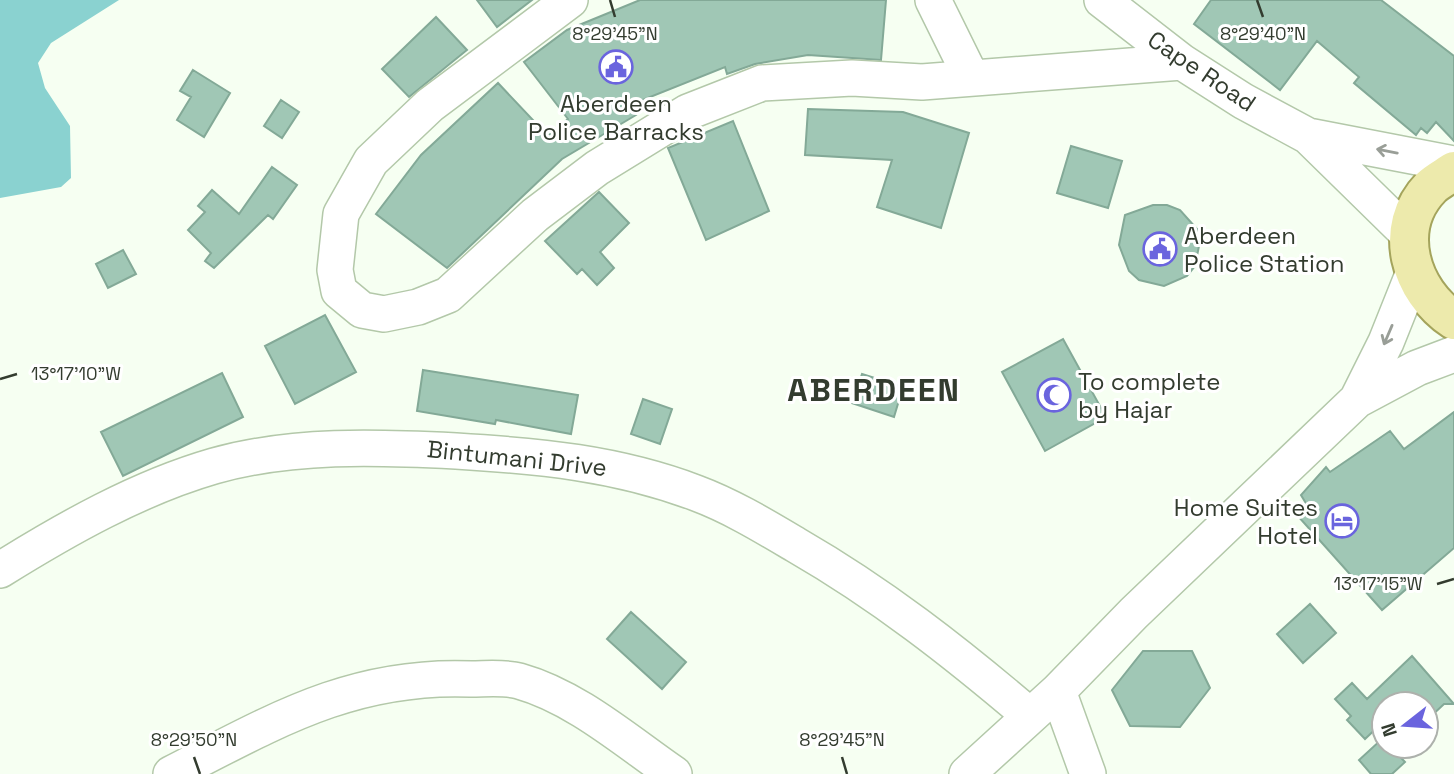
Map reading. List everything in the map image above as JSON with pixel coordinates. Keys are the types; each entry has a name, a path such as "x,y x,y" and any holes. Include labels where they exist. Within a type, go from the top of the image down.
{"main road":[{"path":"1454,171 1431,187 1414,212 1409,235 1414,272 1426,294 1454,320"}],"street":[{"path":"570,0 430,105 372,161 341,214 335,270 340,291 362,310 384,314 418,307 448,295 535,215 597,168 688,112 762,83 852,78 922,82 1182,62"},
{"path":"933,0 971,77"},
{"name":"Cape Road","path":"1101,0 1182,62 1242,101 1308,136 1409,235"},
{"name":"Cape Road","path":"1308,136 1454,164"},
{"path":"1357,400 1386,342 1414,272"},
{"path":"967,774 1058,691 1134,613 1357,400 1417,368 1454,354"},
{"name":"Bintumani Drive","path":"0,570 122,502 214,466 298,452 393,447 539,456 617,468 696,493 750,518 848,575 943,642 1030,715"},
{"path":"171,774 303,707 387,682 450,678 518,681 566,701 674,774"},
{"path":"1058,691 1088,774"}],"water":[{"path":"0,0 119,0 51,43 38,63 45,88 70,126 71,178 61,187 0,198"}],"building":[{"path":"477,0 532,0 497,27"},
{"path":"640,0 886,0 881,60 808,55 755,64 727,74 725,67 630,105 636,115 562,159 447,268 376,214 421,155 498,83 548,136 568,119 524,62 567,30"},
{"path":"1211,0 1381,0 1454,56 1454,141 1436,122 1427,133 1421,128 1416,135 1354,83 1359,77 1317,41 1280,90 1194,24"},
{"path":"436,17 467,50 409,97 382,69"},
{"path":"193,70 230,93 204,137 177,120 191,97 180,91"},
{"path":"281,100 299,112 282,138 264,126"},
{"path":"808,109 903,112 969,133 941,228 877,207 892,160 805,155"},
{"path":"733,121 769,211 706,240 668,148"},
{"path":"1071,146 1122,161 1108,208 1057,193"},
{"path":"272,167 297,185 273,219 268,215 214,268 205,261 211,253 188,230 205,212 198,206 212,190 239,214"},
{"path":"599,192 629,223 600,252 614,268 597,285 582,269 577,274 545,241"},
{"name":"Aberdeen Police Station","path":"1153,205 1167,205 1180,210 1197,229 1200,241 1195,266 1187,276 1164,286 1139,280 1129,271 1119,245 1125,215"},
{"path":"123,250 136,274 108,288 96,264"},
{"path":"325,315 356,372 295,404 265,346"},
{"name":"To complete by Hajar","path":"1063,339 1106,417 1045,451 1002,372"},
{"path":"423,370 578,395 571,434 496,420 495,424 417,411"},
{"path":"222,373 243,417 123,476 101,432"},
{"path":"862,374 903,387 894,417 852,403"},
{"path":"643,399 672,409 660,444 631,434"},
{"name":"Home Suites Hotel","path":"1454,412 1454,548 1382,610 1297,515 1307,505 1301,495 1326,467 1330,472 1390,431 1404,449"},
{"path":"1310,604 1336,633 1303,663 1277,634"},
{"path":"631,612 686,662 662,689 607,639"},
{"path":"1143,651 1192,651 1210,688 1180,727 1130,726 1112,690"},
{"path":"1412,656 1454,704 1444,704 1440,708 1440,690 1376,690"},
{"path":"1352,683 1367,699 1370,696 1370,734 1365,739 1347,720 1351,716 1335,699"},
{"path":"1370,750 1370,760 1405,762 1392,774 1371,774 1359,760"}],"place":[{"name":"Aberdeen Police Barracks","path":"616,67"},
{"name":"Aberdeen Police Station","path":"1160,249"},
{"name":"To complete by Hajar","path":"1054,395"},
{"name":"Home Suites Hotel","path":"1342,521"}],"district":[{"name":"ABERDEEN","path":"874,390"}]}
